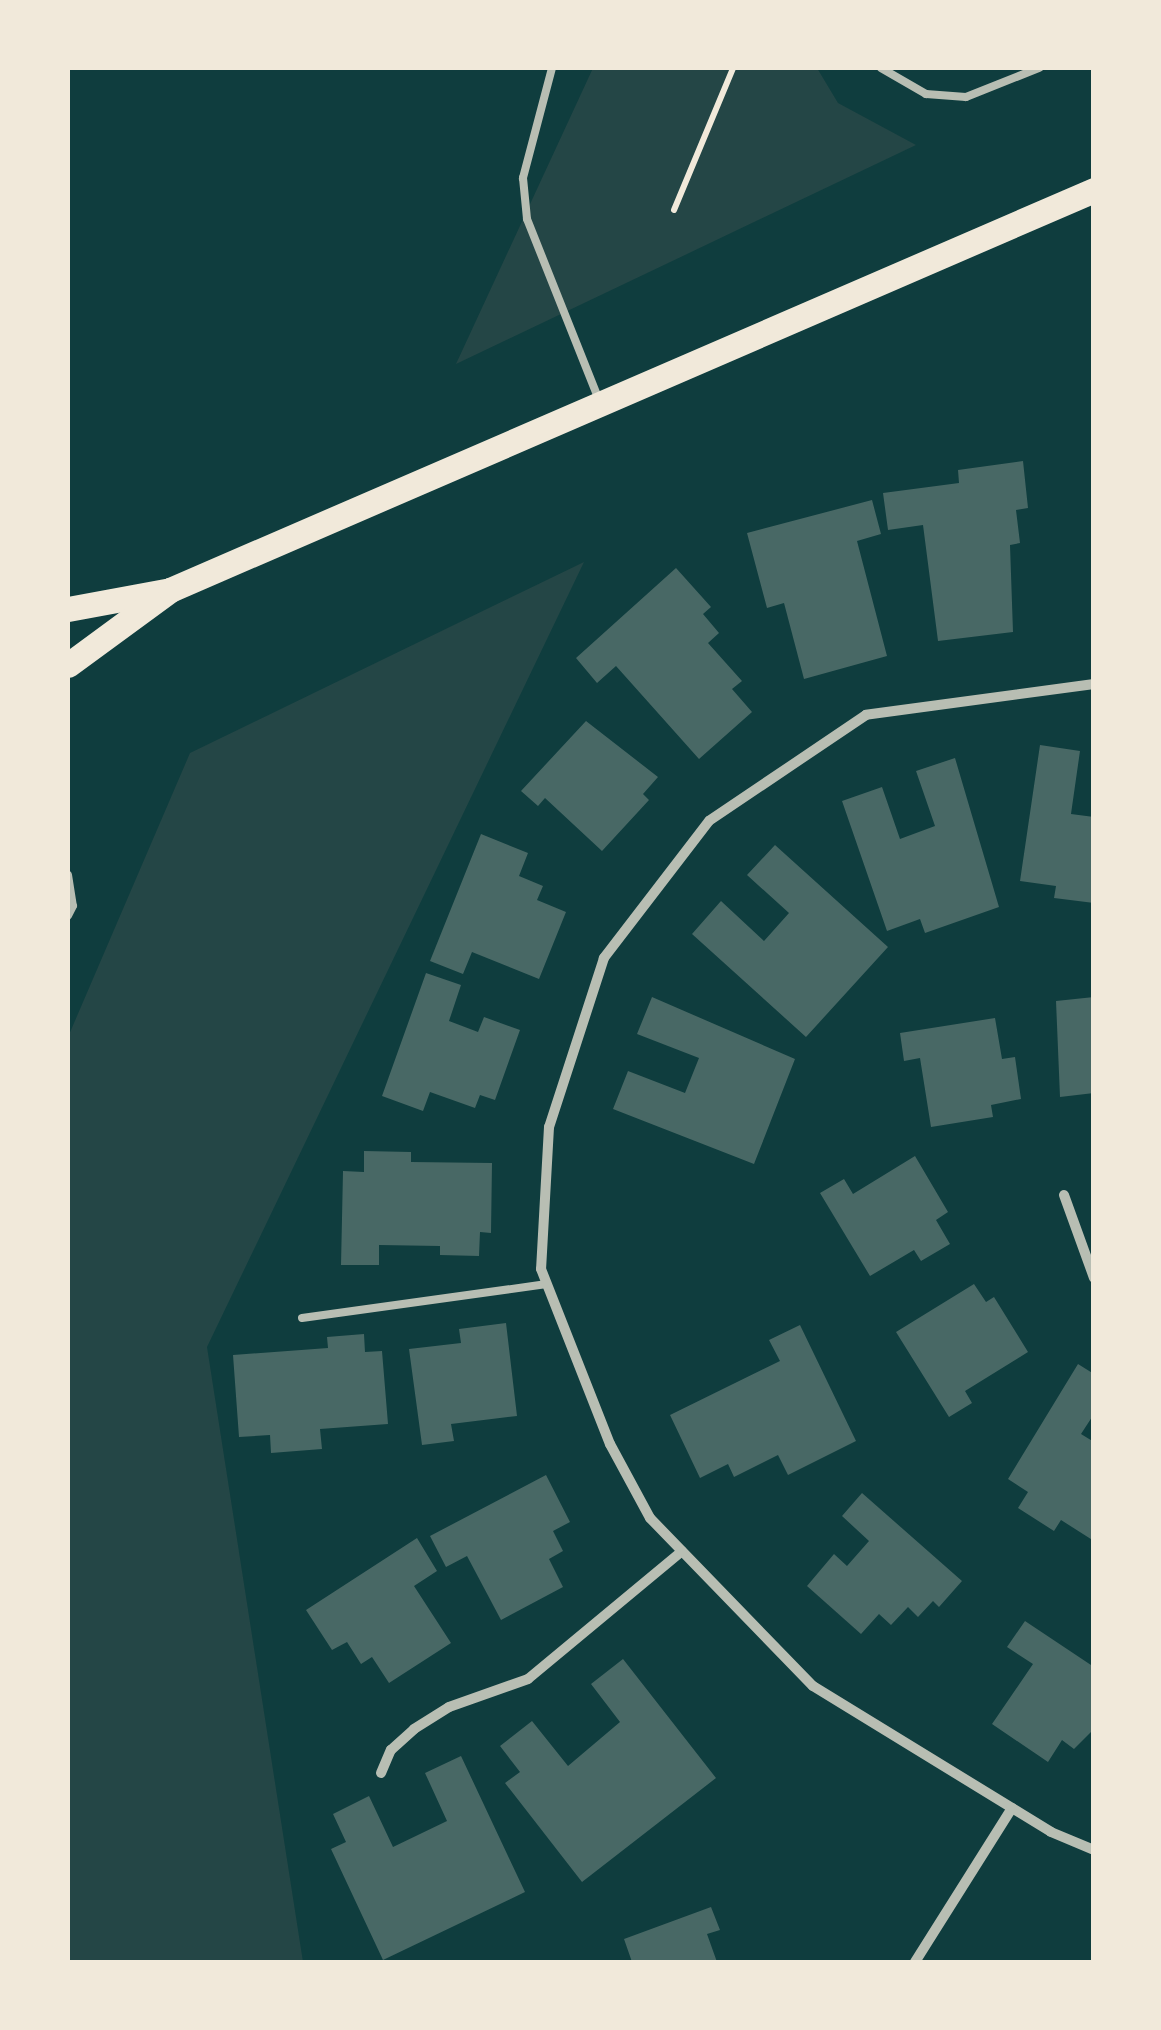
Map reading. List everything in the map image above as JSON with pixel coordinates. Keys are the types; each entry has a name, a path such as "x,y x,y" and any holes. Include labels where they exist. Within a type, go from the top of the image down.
{"main road":[{"path":"68,609 170,590 1094,190"},
{"path":"68,666 170,590"}],"street":[{"path":"1094,684 866,716 709,821 604,958 549,1127 541,1268 610,1444 650,1518 813,1686 1012,1808 1094,1850"},
{"path":"1064,1196 1094,1278"},
{"path":"381,1772 391,1750 414,1729 449,1707 528,1679 682,1551"},
{"path":"915,1962 1012,1808"}],"lane":[{"path":"552,68 523,178 527,219 600,404"},
{"path":"881,68 926,94 966,97 1038,68"},
{"path":"68,875 74,906 68,916"},
{"path":"302,1318 547,1284"}],"path":[{"path":"674,210 732,68"}],"shaded area":[{"path":"593,68 817,68 838,103 916,145 456,364"},
{"path":"584,562 207,1347 303,1962 68,1962 68,1037 190,753"}],"building":[{"path":"1023,461 1028,508 1016,510 1020,543 1010,545 1013,632 938,641 923,525 888,530 883,493 959,483 958,470"},
{"path":"872,500 881,534 857,541 887,656 804,679 784,603 767,608 747,533"},
{"path":"676,568 711,607 703,614 719,633 708,643 742,681 732,689 752,712 699,759 616,666 597,683 576,658"},
{"path":"586,721 658,777 643,794 649,800 602,851 545,798 538,806 521,791"},
{"path":"1040,745 1080,751 1071,814 1094,817 1094,903 1054,898 1056,886 1020,881"},
{"path":"955,758 999,907 925,933 920,919 887,931 842,801 882,787 900,839 935,826 916,771"},
{"path":"481,834 528,853 519,876 543,886 537,900 566,912 539,979 472,952 463,974 430,961"},
{"path":"775,845 888,947 806,1037 692,934 721,901 764,941 789,913 747,875"},
{"path":"426,973 461,985 449,1021 478,1032 484,1017 520,1030 495,1100 480,1095 475,1108 430,1092 423,1111 382,1096"},
{"path":"652,997 795,1059 754,1164 613,1109 628,1071 685,1093 699,1058 637,1034"},
{"path":"1094,997 1094,1093 1060,1097 1056,1001"},
{"path":"995,1018 1002,1059 1015,1057 1021,1099 991,1105 993,1117 931,1127 920,1058 904,1061 900,1033"},
{"path":"364,1151 411,1152 411,1162 492,1163 491,1233 480,1232 479,1256 440,1255 440,1246 379,1245 379,1265 341,1265 343,1171 364,1172"},
{"path":"915,1156 948,1212 936,1220 950,1244 921,1261 914,1250 870,1276 820,1193 844,1179 853,1194"},
{"path":"974,1284 986,1302 994,1297 1028,1352 965,1391 972,1403 949,1417 896,1332"},
{"path":"506,1323 517,1416 451,1424 454,1441 422,1445 409,1349 461,1343 459,1329"},
{"path":"800,1325 856,1441 788,1475 778,1455 734,1477 728,1464 700,1478 670,1415 780,1361 769,1340"},
{"path":"364,1334 365,1352 382,1351 388,1424 320,1429 322,1449 271,1453 270,1435 239,1437 233,1355 328,1348 327,1337"},
{"path":"1078,1364 1094,1374 1094,1414 1081,1434 1094,1442 1094,1541 1061,1520 1054,1531 1018,1508 1028,1492 1008,1479"},
{"path":"546,1475 570,1522 553,1531 563,1551 549,1559 563,1587 501,1620 467,1556 446,1567 430,1536"},
{"path":"862,1493 962,1581 939,1607 933,1601 918,1617 908,1607 891,1625 879,1614 861,1634 807,1586 834,1554 847,1566 869,1541 842,1516"},
{"path":"417,1538 437,1571 414,1586 451,1643 389,1683 372,1657 361,1664 347,1642 332,1650 306,1610"},
{"path":"1025,1621 1094,1667 1094,1729 1074,1749 1062,1740 1048,1762 992,1724 1033,1664 1007,1647"},
{"path":"623,1659 716,1778 582,1882 505,1783 520,1772 500,1746 532,1721 568,1766 620,1722 591,1684"},
{"path":"461,1756 525,1892 383,1960 331,1849 346,1842 333,1814 369,1796 393,1847 447,1821 425,1773"},
{"path":"711,1907 720,1930 707,1934 717,1962 632,1962 624,1939"}]}
